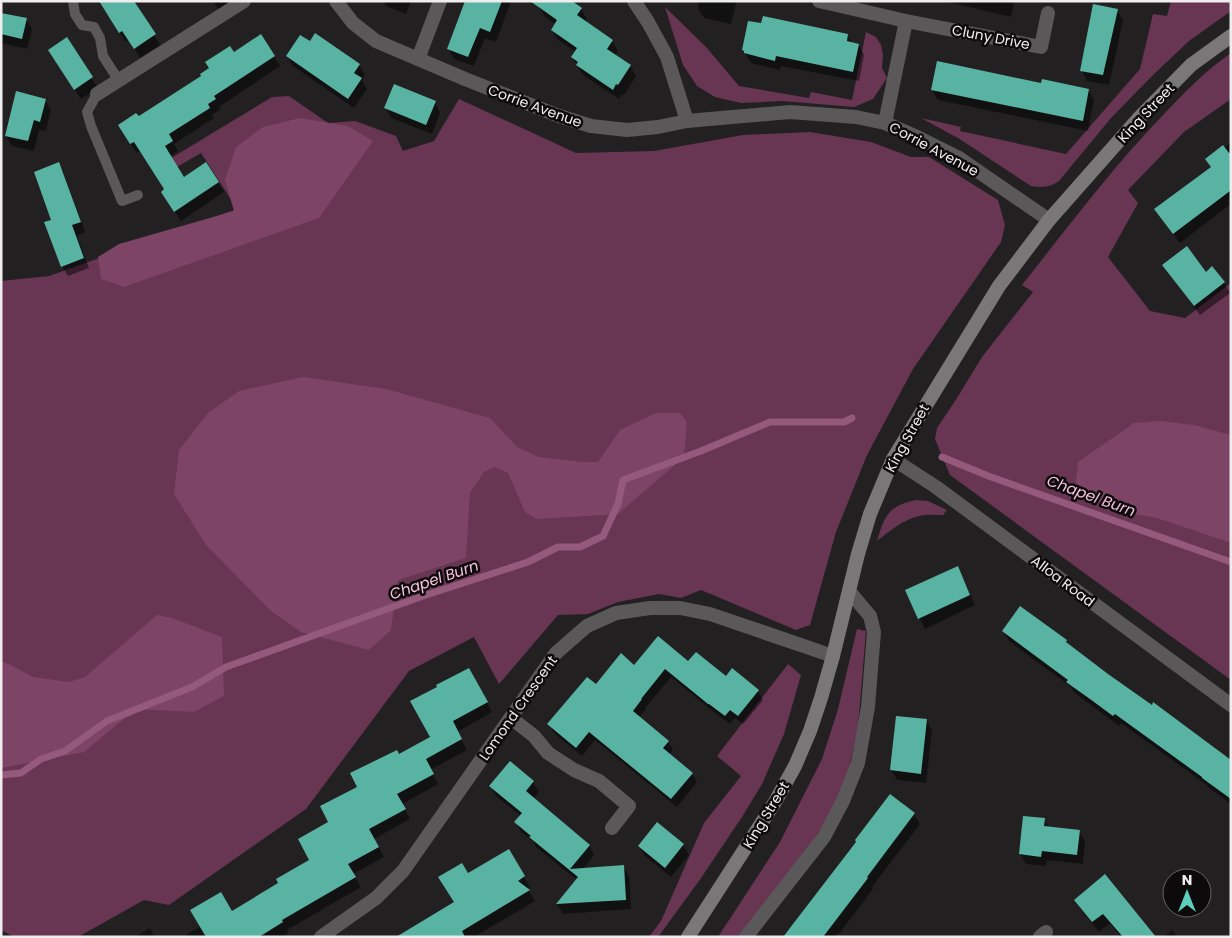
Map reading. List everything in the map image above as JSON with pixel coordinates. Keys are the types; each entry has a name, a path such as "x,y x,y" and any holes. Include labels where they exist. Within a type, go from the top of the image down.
{"main road":[{"name":"King Street","path":"688,937 776,802 795,766 813,723 833,656 858,554 870,514 893,459 999,286 1049,220 1146,111 1191,65 1231,36"}],"street":[{"path":"97,94 244,1"},
{"name":"Corrie Avenue","path":"336,1 353,23 376,40 559,116 592,126 627,130 658,127 687,121 790,112 856,117 885,123 959,158 1049,220"},
{"path":"418,59 440,1"},
{"path":"634,1 667,57 687,121"},
{"name":"Cluny Drive","path":"819,1 1041,47 1048,13"},
{"path":"885,123 906,20"},
{"name":"Alloa Road","path":"893,459 936,487 1231,705"},
{"path":"746,937 824,837 843,801 858,763 868,707 874,632 870,616 849,591"},
{"name":"Lomond Crescent","path":"321,937 376,898 403,871 556,653 587,626 616,613 650,608 680,608 710,614 833,656"},
{"path":"511,718 534,736 548,753 574,770 599,781 629,806 612,828"}],"lane":[{"path":"73,1 75,14 82,25 94,28 100,38 103,56 119,81"},
{"path":"97,94 87,112 91,126 122,201 138,195"}],"shaded area":[{"path":"1171,1 1231,1 1231,11 1189,41 1154,74 1111,118 1059,181 1053,185 1043,187 1031,186 958,138 921,118 961,127 960,131 1066,154 1140,69 1153,14 1167,16"},
{"path":"665,7 706,47 739,86 809,98 811,92 852,100 866,32 876,37 881,45 883,55 882,68 887,78 873,99 854,107 782,101 741,103 715,97 697,86 683,65"},
{"path":"1231,53 1231,99 1184,132 1128,190 1138,203 1108,257 1150,311 1185,318 1231,283 1231,680 950,475 935,439 937,428 982,357 1033,292 1022,285 1144,135 1196,82"},
{"path":"289,96 328,123 355,121 396,136 403,151 434,141 459,99 576,153 654,151 743,135 810,132 871,142 911,157 929,157 998,200 1005,225 1001,242 913,369 867,455 836,532 810,625 796,630 701,590 681,598 659,594 618,602 588,614 558,615 499,684 474,637 409,671 306,809 169,905 144,900 78,937 14,937 1,930 1,281 49,276 237,209 201,153 163,175 158,166 272,97"},
{"path":"300,118 348,126 373,141 319,218 124,287 101,279 98,257 119,244 234,211 225,180 236,147 263,127"},
{"path":"303,377 386,389 490,418 517,447 539,457 584,462 598,462 620,430 656,413 680,413 687,422 684,457 618,514 536,519 525,512 508,473 495,467 484,472 470,493 466,558 398,580 391,630 369,650 301,632 271,611 206,545 174,494 179,450 208,413 239,391"},
{"path":"1160,421 1194,425 1231,435 1231,543 1157,518 1118,511 1084,493 1076,482 1078,462 1134,423"},
{"path":"916,500 928,501 947,510 943,515 922,515 907,520 877,541 885,518 889,513 899,505"},
{"path":"157,615 172,618 222,637 224,696 194,712 136,709 84,752 1,768 1,661 33,677 69,682 85,677"},
{"path":"857,629 866,631 858,727 848,774 835,806 813,841 739,937 718,937 780,842 822,759 838,709"},
{"path":"788,664 801,675 784,734 762,784 699,881 658,937 649,937 661,921 704,823 741,776 717,756"}],"building":[{"path":"99,1 134,1 156,34 134,49 122,31 119,33"},
{"path":"465,1 502,1 490,32 480,28 468,57 447,49"},
{"path":"530,1 572,1 582,8 577,15 613,40 607,49 631,65 613,90 576,65 578,62 571,57 577,48 551,30 557,20"},
{"path":"1093,4 1118,9 1103,75 1080,71"},
{"path":"1,13 27,18 22,39 1,34"},
{"path":"763,16 848,34 847,41 859,44 853,72 776,56 775,61 744,53 742,50 748,21 761,23"},
{"path":"315,33 360,64 354,73 362,78 348,99 286,56 300,35 310,41"},
{"path":"261,34 275,56 214,96 216,99 208,104 210,108 169,134 173,141 165,146 184,177 206,162 219,182 174,212 161,192 164,189 134,142 130,144 118,125 136,113 139,116 201,76 200,74 209,68 205,62 230,46 234,52"},
{"path":"67,37 93,77 74,90 48,50"},
{"path":"937,61 1041,83 1042,79 1089,89 1083,121 931,90"},
{"path":"394,84 436,101 426,125 384,108"},
{"path":"16,91 46,99 40,122 34,120 28,141 5,136"},
{"path":"1223,145 1229,153 1231,152 1231,193 1230,191 1173,234 1154,209 1211,167 1205,159"},
{"path":"59,162 81,222 72,225 84,258 61,267 44,222 51,220 34,172"},
{"path":"1187,246 1206,272 1212,266 1225,282 1194,306 1162,265"},
{"path":"958,566 970,595 918,619 905,590"},
{"path":"1020,606 1067,640 1066,642 1108,674 1152,705 1153,702 1231,760 1231,799 1115,714 1113,716 1066,682 1068,680 1002,631"},
{"path":"658,636 688,661 696,652 726,676 732,668 759,690 738,716 730,710 725,716 665,669 633,711 669,741 663,748 693,773 671,799 589,732 576,748 547,724 587,677 596,684 621,653 634,665"},
{"path":"469,668 488,702 453,721 462,739 426,759 434,774 397,794 406,809 369,829 379,847 348,864 356,877 282,920 283,922 259,937 206,937 190,910 221,892 232,911 278,883 276,879 309,860 298,839 328,822 320,806 357,787 350,773 397,750 399,754 430,737 410,701"},
{"path":"896,716 927,719 921,774 890,770"},
{"path":"510,761 534,781 526,791 590,845 570,869 624,865 626,900 556,904 578,877 529,837 531,836 514,822 522,813 489,786"},
{"path":"890,794 915,813 868,878 823,937 783,937 856,842 855,840"},
{"path":"1023,816 1045,818 1044,826 1080,830 1077,855 1042,851 1041,857 1019,854"},
{"path":"657,822 684,844 665,868 638,846"},
{"path":"509,849 525,876 518,881 530,890 462,931 465,937 396,937 454,902 438,877 462,863 468,873"},
{"path":"1105,874 1156,937 1123,937 1103,914 1092,922 1074,900"}],"waterway":[{"name":"Chapel Burn","path":"1,775 21,773 41,759 65,751 107,721 192,687 226,667 423,596 528,562 558,547 580,547 603,536 618,504 623,480 701,451 770,422 844,422 852,418"},
{"name":"Chapel Burn","path":"942,457 991,477 1231,562"}]}
